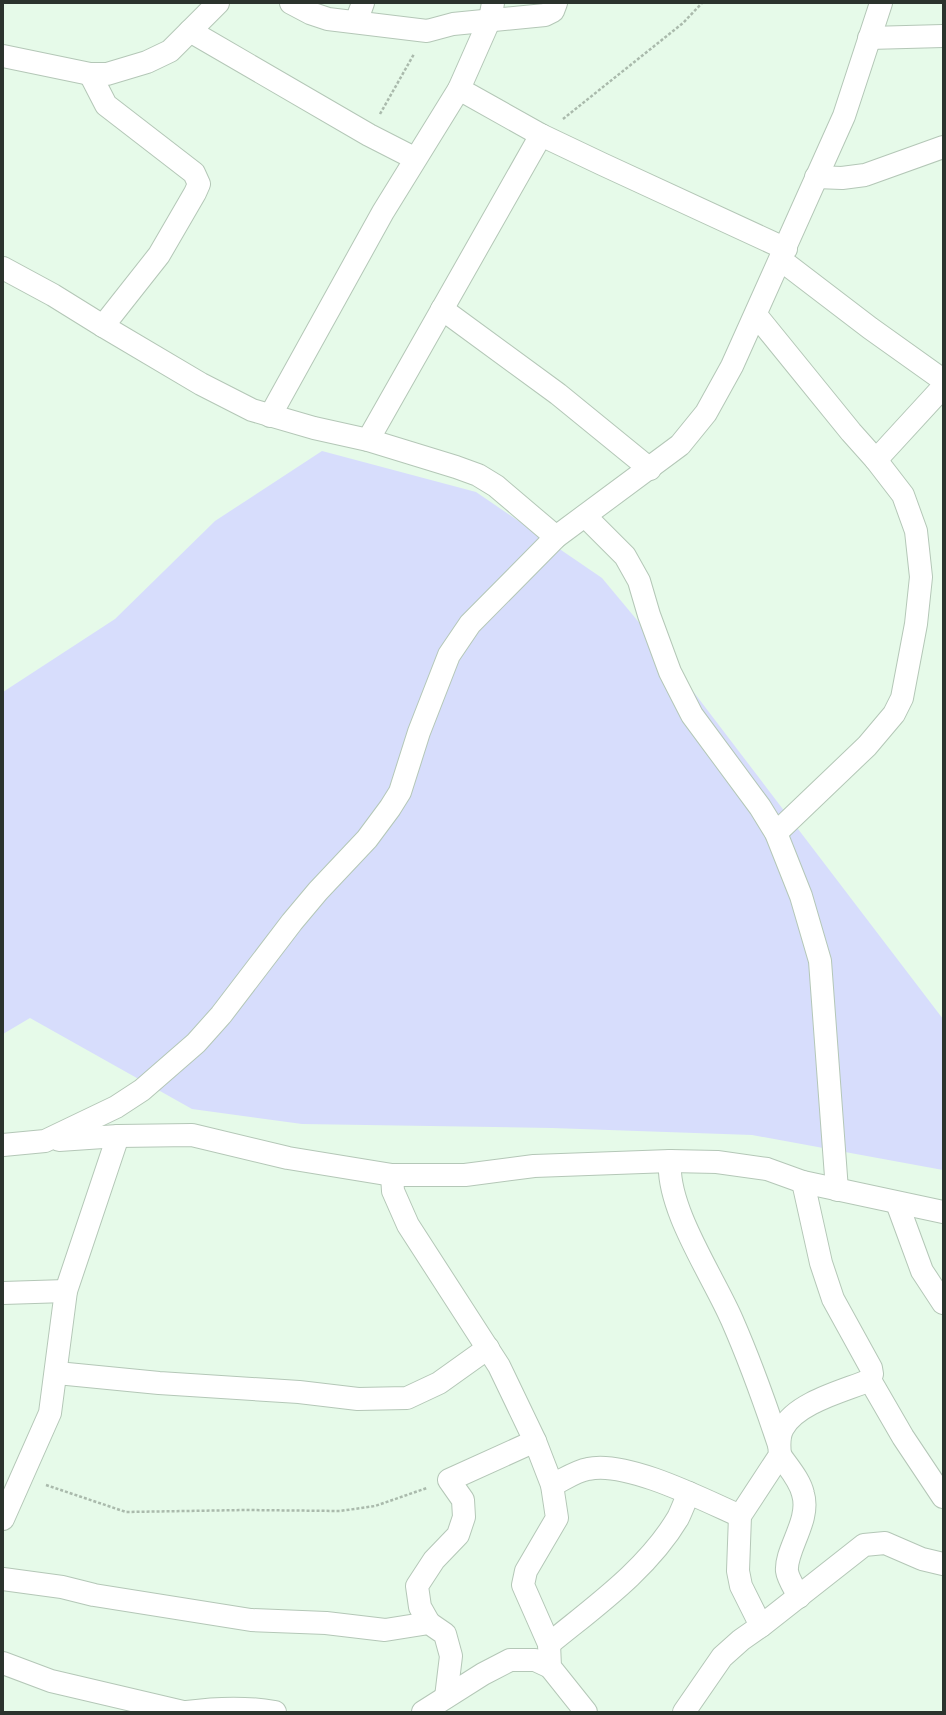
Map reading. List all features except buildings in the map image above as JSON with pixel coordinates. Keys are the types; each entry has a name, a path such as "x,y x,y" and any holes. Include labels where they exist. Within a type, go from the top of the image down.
{"street":[{"path":"3,56 90,74 107,74 147,62 170,51 218,3"},
{"path":"291,3 328,19 360,12 427,31 492,11 545,15 553,11 556,3"},
{"path":"45,1141 116,1107 142,1090 196,1043 221,1015 292,922 318,891 367,839 390,808 400,792 419,732 449,655 470,624 556,537 680,446 706,413 732,366 756,315 844,116 881,3"},
{"path":"270,416 414,158 459,89 492,11"},
{"path":"190,31 369,134 414,158"},
{"path":"869,38 943,36"},
{"path":"90,74 106,105 194,173 199,184 159,255 103,326"},
{"path":"459,89 541,135 784,254 870,328 943,380"},
{"path":"368,440 541,135"},
{"path":"816,177 842,178 865,175 943,147"},
{"path":"3,268 53,294 103,326 201,384 252,410 314,428 368,440 478,475 496,486 556,537"},
{"path":"442,309 558,394 650,469"},
{"path":"756,315 851,432 876,460 903,495 916,530 921,576 916,624 902,698 894,714 867,746 776,833"},
{"path":"876,460 943,387"},
{"path":"585,516 625,556 639,581 649,615 670,672 692,716 760,807 776,833 801,896 820,961 837,1190"},
{"path":"3,1145 118,1136 192,1135 288,1158 392,1175 465,1175 534,1166 670,1161 717,1162 767,1169 802,1182 943,1212"},
{"path":"3,1520 50,1413 66,1291 118,1136"},
{"path":"670,1161 669,1173 672,1195 732,1319 762,1395 779,1450 804,1495 803,1518 790,1556 787,1572 799,1597"},
{"path":"392,1175 393,1191 408,1225 499,1366 535,1441 552,1485 557,1518 526,1571 523,1585 549,1644 550,1667"},
{"path":"802,1182 824,1270 833,1299 871,1368 872,1374 870,1380 903,1436 943,1497"},
{"path":"897,1203 922,1270 943,1303"},
{"path":"3,1293 66,1291"},
{"path":"56,1373 159,1383 299,1392 358,1399 407,1398 439,1383 488,1348"},
{"path":"760,1626 741,1586 738,1571 740,1516 779,1450 782,1429 791,1416 804,1407 870,1380"},
{"path":"446,1697 451,1656 445,1634 429,1623 420,1607 417,1586 434,1560 458,1535 464,1517 463,1500 449,1480 535,1441"},
{"path":"552,1485 588,1469 623,1469 689,1493 740,1516"},
{"path":"549,1644 635,1571 678,1518 689,1493"},
{"path":"691,1710 722,1657 741,1640 799,1597 864,1545 885,1543 922,1559 943,1564"},
{"path":"3,1579 62,1587 94,1594 251,1620 326,1623 385,1630 429,1623"},
{"path":"422,1712 483,1674 510,1660 535,1660 550,1667 586,1712"},
{"path":"3,1663 51,1681 183,1712"},
{"path":"187,1712 211,1709 256,1708 275,1712"}],"path":[{"path":"541,135 683,23 702,3"},
{"path":"369,134 427,31"},
{"path":"23,1476 126,1512 246,1510 340,1511 375,1506 449,1480"}],"shaded area":[{"path":"322,451 476,492 602,578 657,644 943,1019 943,1170 752,1135 552,1128 302,1124 192,1109 30,1018 3,1034 3,692 115,619 215,521"}]}
